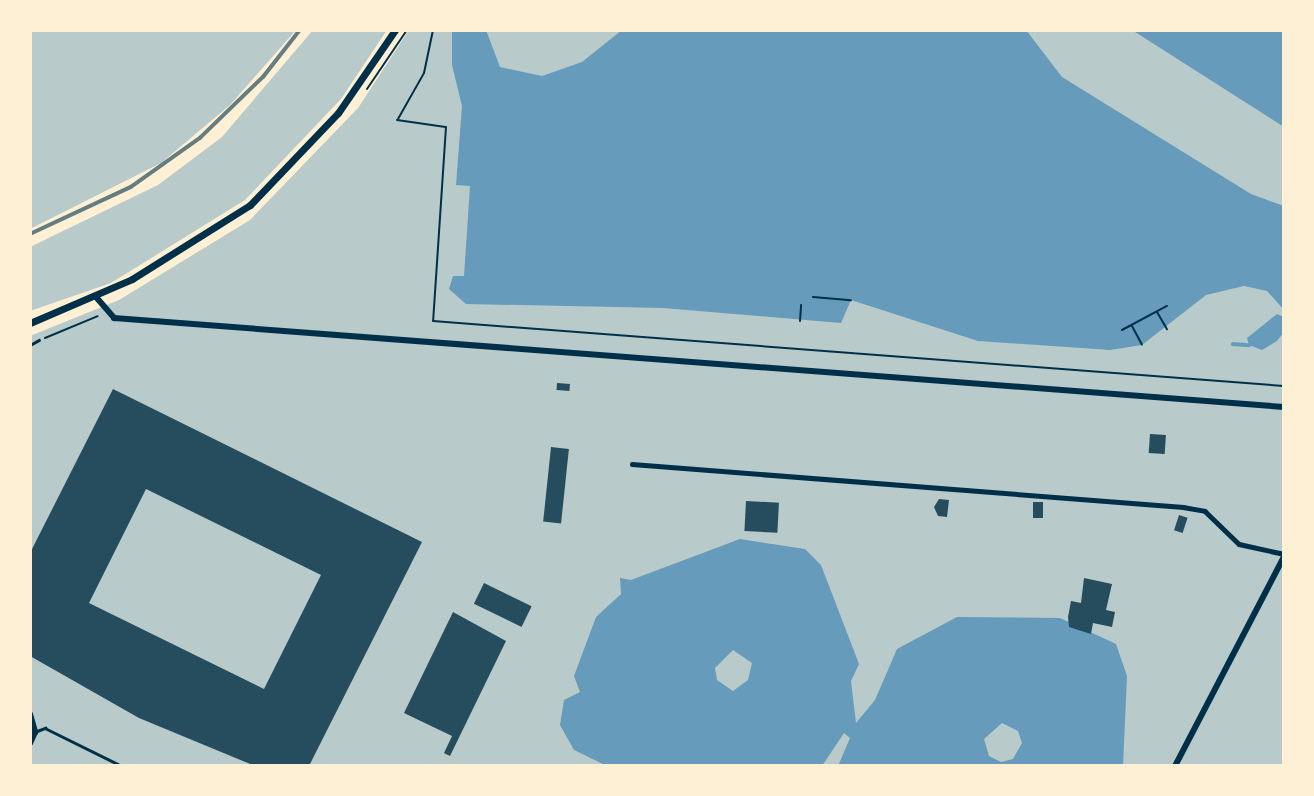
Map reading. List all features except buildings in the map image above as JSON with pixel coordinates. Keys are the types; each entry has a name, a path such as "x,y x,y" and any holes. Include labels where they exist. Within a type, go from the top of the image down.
{"street":[{"path":"30,323 96,298 250,205 338,113 395,30"},
{"path":"96,298 114,318 1284,407"},
{"path":"632,464 1183,507 1205,511 1239,544 1284,555 1175,766"},
{"path":"30,714 35,732 30,743"}],"lane":[{"path":"30,345 39,340"},
{"path":"35,732 45,728 122,766"}],"path":[{"path":"433,30 424,72 397,120 446,127 433,321 1284,386"},
{"path":"813,297 851,300"},
{"path":"800,321 801,305"},
{"path":"1122,330 1167,306"},
{"path":"39,340 105,310"},
{"path":"1156,311 1167,329"},
{"path":"1131,325 1142,345"}],"shaded area":[{"path":"30,30 296,30 230,105 161,163 30,229"},
{"path":"313,30 387,30 341,99 245,200 111,283 30,311 30,247 158,185 222,137"},
{"path":"409,30 1284,30 1284,766 30,766 30,336 119,300 250,220 358,108"}],"water":[{"path":"452,30 486,30 500,67 542,76 582,62 622,30 1026,30 1062,77 1251,194 1284,206 1284,310 1267,291 1244,286 1206,295 1142,345 1110,350 978,341 851,300 841,323 663,308 466,304 449,289 453,276 464,276 470,186 456,185 462,106 452,65"},
{"path":"1132,30 1284,30 1284,127"},
{"path":"1277,314 1284,317 1284,332 1277,341 1262,350 1249,345 1247,338"},
{"path":"740,539 805,549 821,565 859,664 851,681 856,723 875,700 897,649 957,617 1060,618 1116,644 1127,676 1123,766 838,766 850,738 844,733 822,766 607,766 574,750 560,725 564,700 580,692 574,676 596,617 621,594 620,578 631,580","holes":["733,650 752,663 748,680 733,691 717,680 715,668","1002,723 1018,731 1022,743 1013,759 1001,762 989,756 984,739"]}],"waterway":[{"path":"1233,344 1249,345"}],"railway":[{"path":"30,234 131,187 200,138 263,77 300,30"}]}
